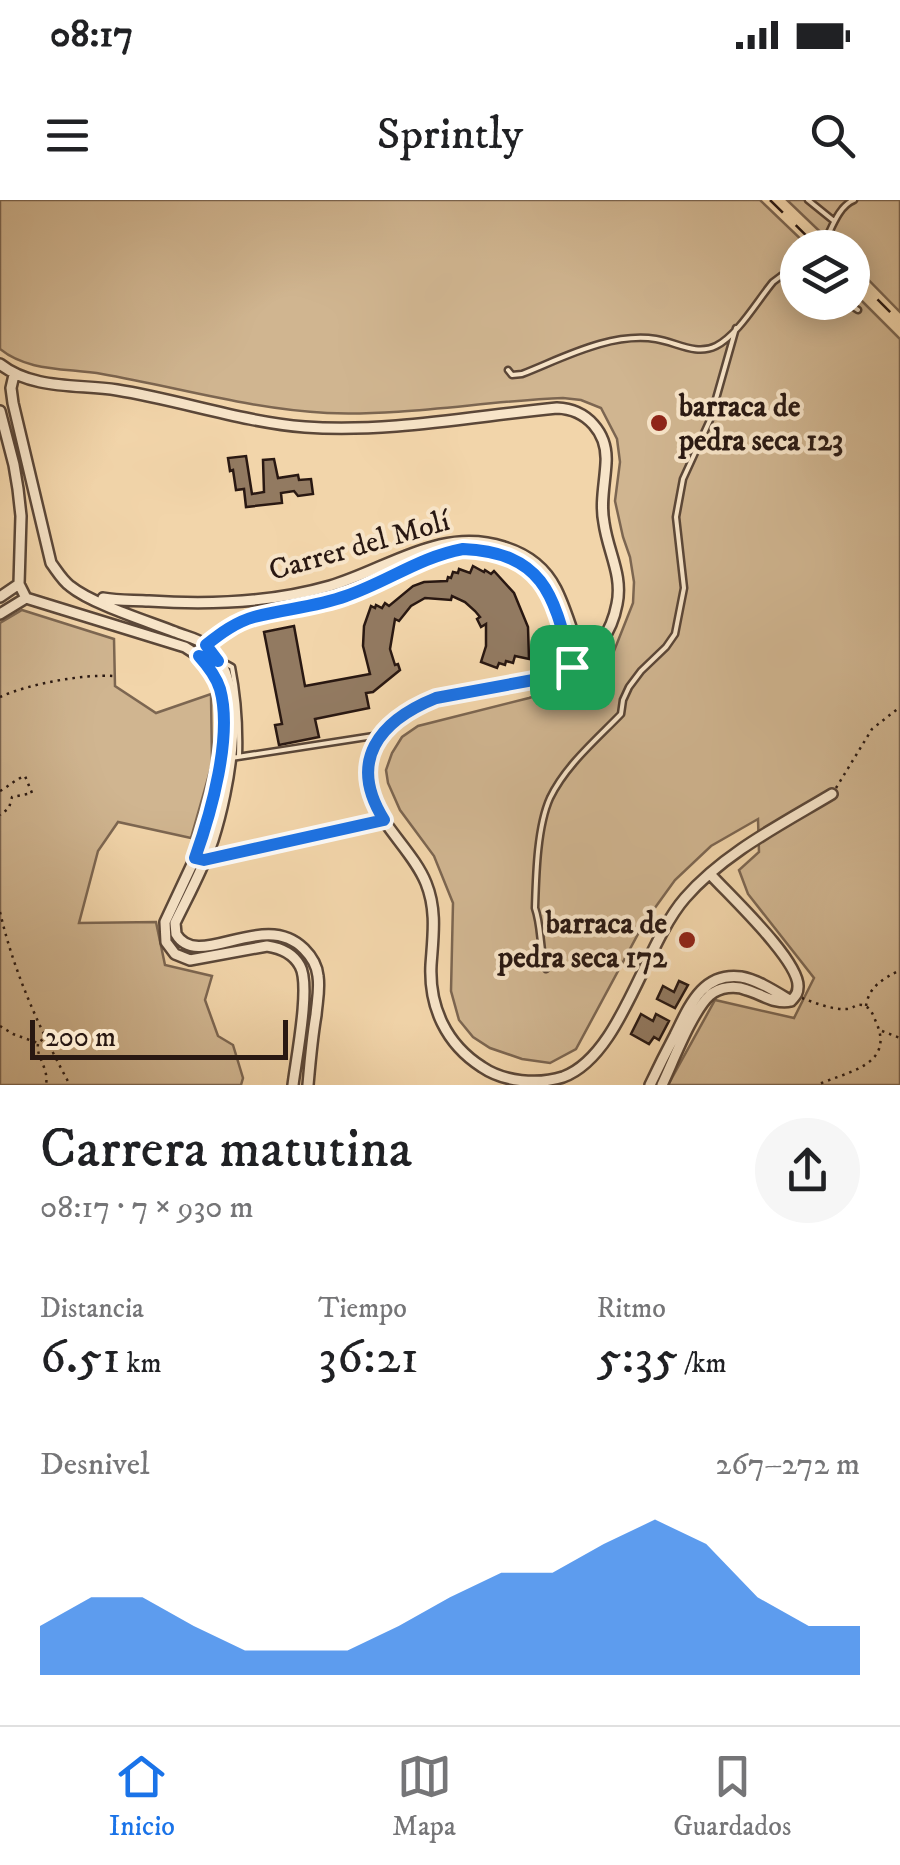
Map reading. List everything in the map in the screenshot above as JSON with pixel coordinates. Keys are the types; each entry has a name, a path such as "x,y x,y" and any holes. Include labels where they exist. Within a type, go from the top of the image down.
{"street":[{"path":"0,364 31,381 146,395 305,427 370,427 557,408 583,415 599,431 606,450 604,530 619,587 610,628 599,644 577,664 544,678 436,698 407,712 381,734 370,755 367,776 372,798 423,875 432,898 432,993 442,1024 459,1049 490,1072 530,1081 562,1077 577,1069 599,1051 680,904 710,874 755,841 832,794"},
{"path":"14,375 12,403 51,562 69,585 82,594 206,645 228,680 235,758 222,812 165,922 166,942 176,954 190,960 267,946 279,948 299,963 305,982 292,1085"},
{"path":"0,410 18,489 19,584 26,598 184,647 199,656 220,688 222,721 216,786 200,859 175,924 176,934 187,946 199,948 261,934 286,936 305,950 315,964 319,994 308,1085"},
{"name":"Carrer del Molí","path":"82,594 110,600 196,605 274,597 328,586 423,548 472,540 520,552 538,564 556,590 577,664"},
{"name":"Carrer del Molí","path":"206,645 256,616 307,608 350,595 435,555 463,549 494,552 518,561 542,582 577,664"},
{"path":"0,597 19,584"},
{"path":"0,614 26,598"},
{"path":"200,859 384,820"},
{"path":"662,1085 708,996 740,987 782,1003 794,998 799,983 755,921 710,874"},
{"path":"650,1085 692,1001 708,984 739,977 794,998"}],"lane":[{"path":"808,200 834,221"},
{"path":"830,230 848,202 854,200"},
{"path":"508,370 512,375 522,374 594,345 629,339 654,339 696,351 713,348 724,341 780,277"},
{"path":"546,970 539,948 540,922 535,908 543,818 564,774 621,714 622,700 629,688 675,634 684,588 676,516 683,479 710,420 736,328"},
{"path":"199,656 230,664 234,675 240,715 235,758 381,734"}],"path":[{"path":"0,697 32,686 113,676"},
{"path":"832,794 872,729 900,707"},
{"path":"0,791 26,776 32,793 12,797 9,808 0,815"},
{"path":"0,912 18,979 70,1085"},
{"path":"866,1006 868,994 880,981 900,970"},
{"path":"794,998 848,1009 866,1006 880,1031 881,1043 872,1061 817,1085"},
{"path":"0,1026 38,1043"},
{"path":"880,1031 900,1038"},
{"path":"44,1038 37,1051 46,1069 46,1085"}],"shaded area":[{"path":"0,200 760,200 791,230 780,230 780,320 870,320 870,309 900,339 900,1085 668,1085 715,1000 794,1018 814,978 748,894 739,870 759,852 758,819 711,846 675,880 644,923 576,1049 550,1063 522,1059 490,1048 473,1037 459,1020 451,991 453,903 434,856 400,810 386,770 402,737 418,726 559,688 591,671 614,651 633,603 634,582 615,501 620,462 617,439 601,408 563,398 386,412 298,411 102,374 48,368 23,362 0,349"},
{"path":"787,200 900,200 900,312 870,281 870,230 818,230"},
{"path":"22,610 114,639 115,686 156,713 211,694 212,764 191,838 118,822 98,851 79,923 156,922 165,965 212,976 205,1000 218,1036 233,1045 243,1078 241,1085 0,1085 0,623"}],"building":[{"path":"246,456 252,494 264,492 263,460 274,459 278,478 298,475 299,480 311,479 313,494 281,493 282,503 246,507 244,489 236,490 228,458"},
{"path":"473,566 491,574 494,571 514,593 528,627 529,659 515,656 513,663 499,663 497,668 481,662 486,624 481,627 475,611 452,596 451,600 425,598 411,606 399,621 395,619 390,649 400,670 373,692 366,693 369,708 315,719 319,737 279,745 275,725 282,724 264,632 294,626 305,686 370,674 363,646 371,606 389,606 413,586 447,581 453,572 458,573 459,569 470,573"},
{"path":"679,981 688,985 675,1008 657,999 663,986 674,992"},
{"path":"641,1014 653,1021 656,1014 669,1021 659,1040 654,1037 649,1044 631,1034"}],"railway":[{"path":"770,200 801,230"},
{"path":"870,292 900,322"}],"place":[{"name":"barraca de pedra seca 123","path":"659,423"},
{"name":"barraca de pedra seca 172","path":"687,940"}],"route":[{"path":"463,549 494,552 518,561 542,582 572,667 544,678 436,698 399,718 381,734 367,766 369,789 384,820 204,860 195,858 212,807 222,744 220,688 199,656 218,661 206,645 242,621 350,595 435,555 463,549"}]}
